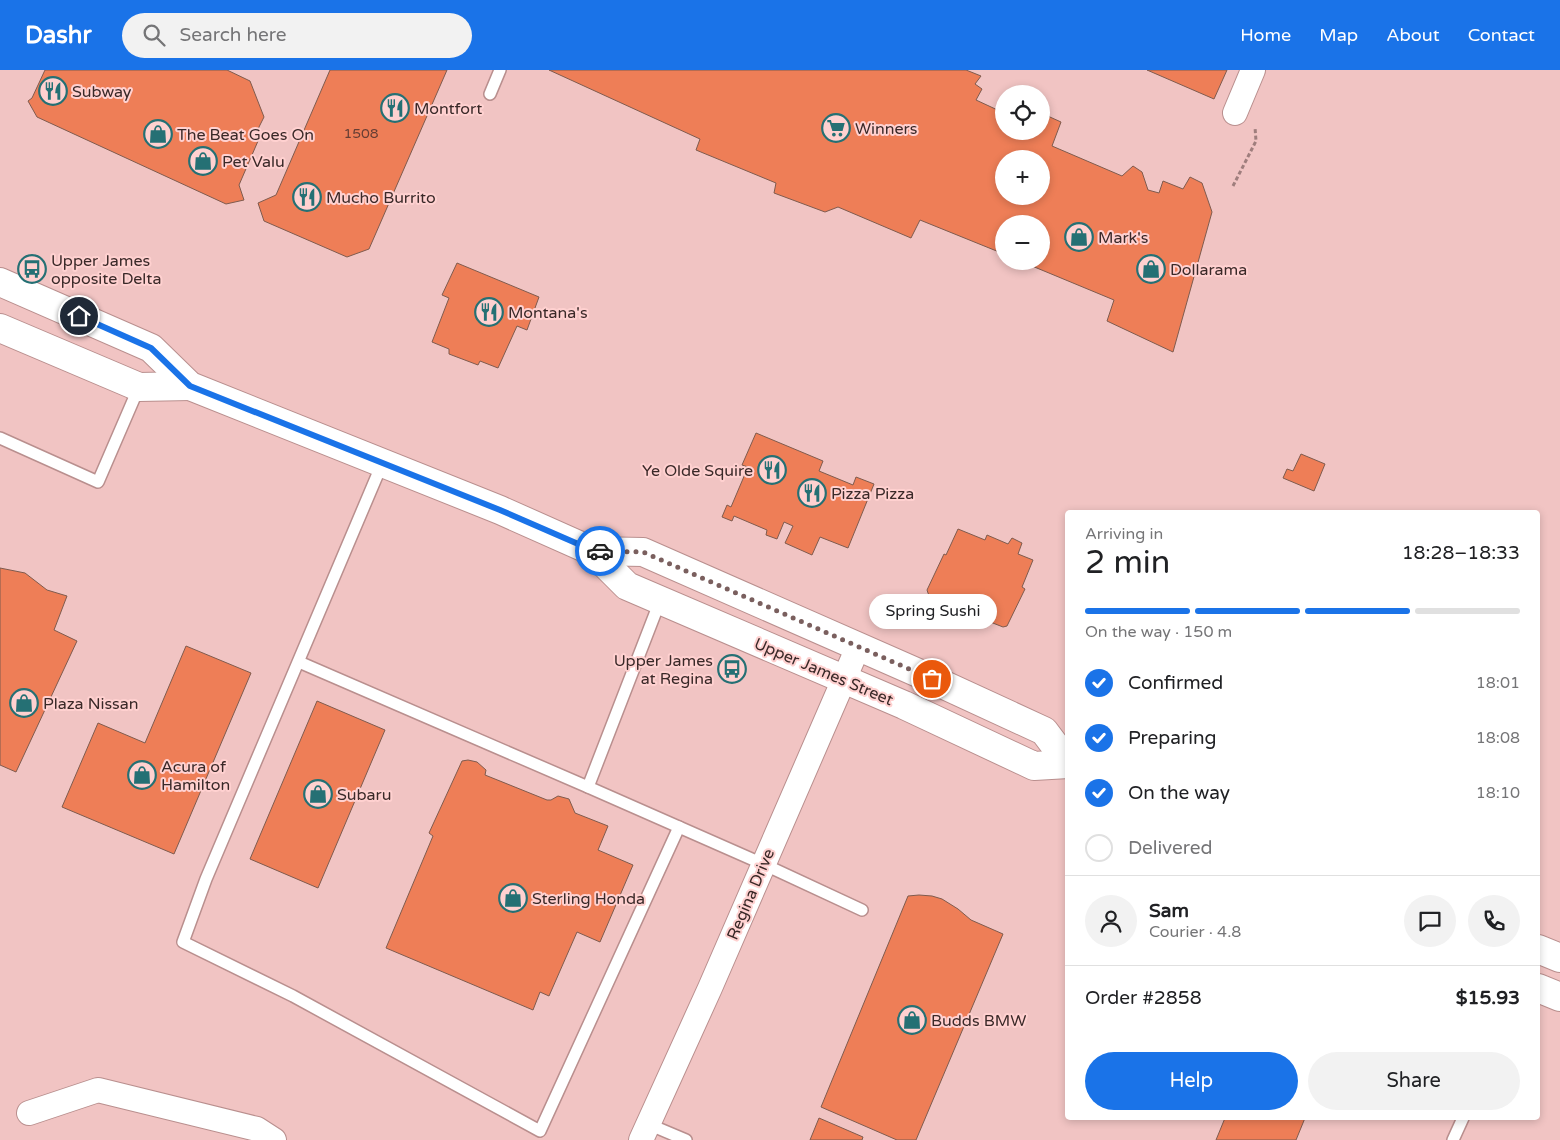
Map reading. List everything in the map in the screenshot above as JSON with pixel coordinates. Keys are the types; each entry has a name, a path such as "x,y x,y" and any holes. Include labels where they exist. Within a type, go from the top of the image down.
{"main road":[{"name":"Upper James Street","path":"0,282 151,348 190,386 500,510 592,550 643,552 916,672 1044,731 1065,760"},
{"name":"Upper James Street","path":"0,328 139,387 190,386"},
{"name":"Upper James Street","path":"592,550 627,586 904,705 1034,766 1065,764"},
{"path":"1540,950 1560,958"},
{"path":"1540,989 1560,997"}],"street":[{"path":"1239,103 1253,70"},
{"name":"Regina Drive","path":"645,1132 858,646"},
{"path":"29,1112 98,1090 257,1129 274,1140"}],"lane":[{"path":"490,94 500,70"},
{"path":"0,438 98,482 139,387"},
{"path":"382,464 206,879 183,942 294,996 538,1136 679,827"},
{"path":"588,787 660,600"},
{"path":"298,662 679,827 862,910"},
{"path":"1453,1140 1462,1120"},
{"path":"645,1132 686,1140"}],"path":[{"path":"1233,186 1256,141 1255,123 1239,103"}],"building":[{"path":"45,70 227,70 250,81 264,117 253,139 258,141 239,185 244,200 226,204 37,117 28,101 32,98"},
{"path":"330,70 447,70 369,249 347,257 264,221 258,203 276,195"},
{"path":"549,70 966,70 981,76 975,84 982,89 976,100 995,109 995,140 1050,140 1050,117 1061,122 1052,146 1122,176 1133,166 1142,172 1148,190 1159,193 1163,181 1183,189 1190,177 1202,183 1212,212 1173,352 1107,321 1114,300 1042,270 1050,270 1050,215 995,215 995,250 920,220 911,238 838,207 825,212 774,193 776,183 696,150 700,139"},
{"path":"1147,70 1227,70 1214,99"},
{"name":"Montana's","path":"457,263 539,297 527,330 517,326 498,368 480,361 478,365 449,354 449,349 432,342 449,298 442,295"},
{"path":"756,433 823,461 819,471 853,485 856,477 874,484 848,548 820,537 812,555 785,543 793,526 784,522 777,539 766,535 767,530 734,516 732,521 722,517 727,505 731,507 748,467 742,465"},
{"path":"1301,454 1325,464 1314,491 1283,478 1287,469 1293,471"},
{"path":"958,529 985,540 987,535 1008,544 1012,538 1022,543 1018,554 1033,560 1022,587 1025,589 1007,626 1003,627 975,616 973,620 956,613 957,608 930,597 927,590"},
{"name":"Plaza Nissan","path":"0,568 25,573 47,590 67,596 54,630 77,641 16,772 0,765"},
{"name":"Acura of Hamilton","path":"186,646 251,673 174,854 62,807 98,723 145,743"},
{"name":"Subaru","path":"317,701 385,730 318,888 250,859"},
{"name":"Sterling Honda","path":"462,761 477,762 486,770 485,775 547,800 558,796 569,799 575,813 608,826 598,850 633,865 600,942 577,932 549,996 540,992 533,1010 386,948 433,836 429,833"},
{"name":"Budds BMW","path":"919,895 942,899 971,920 1003,934 916,1140 897,1140 821,1107 908,896"},
{"path":"819,1118 863,1137 862,1140 810,1140"},
{"path":"1224,1120 1304,1120 1296,1140 1216,1140"}],"way so far":[{"path":"600,551 643,552 932,679"}],"place":[{"name":"Subway","path":"53,91"},
{"name":"Montfort","path":"395,108"},
{"name":"Winners","path":"836,128"},
{"name":"The Beat Goes On","path":"158,134"},
{"name":"Pet Valu","path":"203,161"},
{"name":"Mucho Burrito","path":"307,197"},
{"name":"Mark's","path":"1079,237"},
{"name":"Upper James opposite Delta","path":"32,269"},
{"name":"Dollarama","path":"1151,269"},
{"name":"Montana's","path":"489,312"},
{"name":"Ye Olde Squire","path":"772,470"},
{"name":"Pizza Pizza","path":"812,493"},
{"name":"Upper James at Regina","path":"732,669"},
{"name":"Spring Sushi","path":"932,679"},
{"name":"Plaza Nissan","path":"24,703"},
{"name":"Acura of Hamilton","path":"142,775"},
{"name":"Subaru","path":"318,794"},
{"name":"Sterling Honda","path":"513,898"},
{"name":"Budds BMW","path":"912,1020"}],"route":[{"path":"79,316 151,348 190,386 500,510 592,550 600,551"}]}
